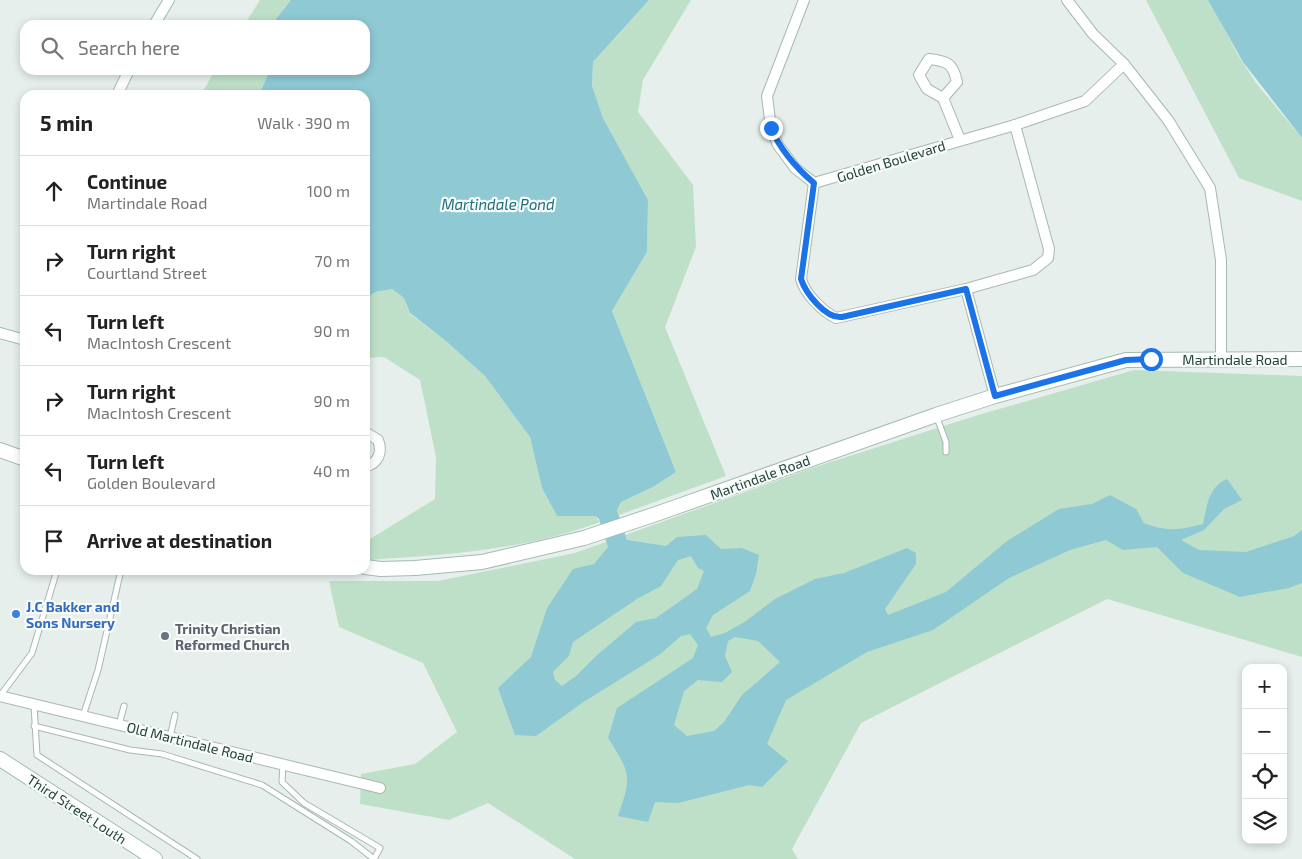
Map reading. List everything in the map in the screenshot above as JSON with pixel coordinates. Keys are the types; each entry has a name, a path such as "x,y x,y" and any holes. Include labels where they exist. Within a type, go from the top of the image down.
{"main road":[{"name":"Martindale Road","path":"370,568 415,568 482,562 584,538 936,415 995,396 1126,360 1302,360"},
{"path":"0,450 20,457"},
{"name":"Third Street Louth","path":"0,760 155,859"}],"street":[{"path":"157,20 169,0"},
{"path":"804,0 767,96 771,128 778,146 795,168 814,183 801,279 803,286 827,314 836,318 842,317 966,289 1033,270 1048,258 1049,248 1015,125"},
{"path":"1067,0 1093,34 1124,64 1168,120 1210,188 1221,260 1221,359"},
{"name":"Golden Boulevard","path":"814,183 1015,125 1085,101 1124,64"},
{"path":"119,90 127,75"},
{"path":"943,98 960,140"},
{"path":"966,289 995,396"},
{"path":"0,333 20,339"},
{"path":"370,434 378,440 381,452 376,462 370,465"},
{"name":"Old Martindale Road","path":"0,696 380,788"}],"lane":[{"path":"936,415 946,442 946,452"},
{"path":"0,696 32,653 55,575"},
{"path":"84,716 98,670 120,575"},
{"path":"34,704 37,755 197,859"},
{"path":"119,725 124,706"},
{"path":"170,737 175,715"},
{"path":"34,726 130,750 162,754 262,785 351,841 374,859 380,848 304,802 282,782 282,764"}],"green space":[{"path":"260,0 291,0 275,20 247,20"},
{"path":"649,0 691,0 643,80 638,112 693,185 696,247 665,327 726,476 619,515 617,510 621,502 653,487 676,472 612,311 647,252 648,200 603,118 592,87 593,62"},
{"path":"1146,0 1209,0 1238,55 1256,83 1302,138 1302,201 1239,178"},
{"path":"212,75 268,75 261,90 204,90"},
{"path":"392,289 404,298 410,314 447,342 485,376 530,437 542,488 557,516 595,516 600,522 543,539 486,550 370,560 370,539 435,499 436,457 420,380 384,357 370,358 370,296 375,292"},
{"path":"1134,370 1302,376 1302,657 1107,599 861,723 792,849 798,859 575,859 488,803 449,820 360,804 361,774 415,764 457,732 423,663 339,627 329,581 438,581 575,553 812,468 975,416"}],"water":[{"name":"Martindale Pond","path":"291,0 649,0 593,62 592,86 603,118 648,200 647,252 612,311 676,472 653,487 621,502 617,510 627,540 666,546 677,537 706,535 721,549 742,548 759,555 756,574 750,591 713,615 706,628 711,637 725,633 746,621 775,599 815,579 844,573 907,548 916,553 916,564 885,609 888,615 946,592 1007,541 1059,509 1092,504 1110,495 1136,509 1144,523 1152,526 1173,529 1203,524 1207,504 1212,492 1221,482 1227,479 1242,500 1224,509 1204,530 1181,540 1199,550 1246,552 1294,536 1302,530 1302,583 1289,588 1240,597 1183,573 1157,547 1123,550 1106,540 1070,550 1009,578 933,630 867,652 786,700 767,744 788,761 762,787 749,785 678,803 655,802 648,822 618,816 626,792 627,776 621,760 608,738 617,708 693,658 698,645 690,634 681,636 659,655 582,703 536,736 515,735 498,688 531,657 547,608 573,569 594,564 608,547 599,519 595,516 557,516 542,488 530,437 485,376 447,342 410,313 404,298 392,289 375,292 370,296 370,90 261,90 268,75 370,75 370,20 275,20","holes":["691,556 698,568 704,571 697,589 656,618 636,622 576,676 562,686 555,680 553,672 569,656 573,642 637,599 661,586 678,560","735,637 758,641 780,662 742,695 724,722 714,731 687,736 674,725 684,691 698,680 722,682 732,672 725,656 728,641"]},
{"path":"1208,0 1302,0 1302,138 1243,62"}],"place":[{"name":"J.C Bakker and Sons Nursery","path":"16,614"},
{"name":"Trinity Christian Reformed Church","path":"165,636"}],"route":[{"path":"771,128 778,146 795,168 814,183 801,279 803,286 827,314 836,318 842,317 966,289 995,396 1126,360 1151,359"}]}
